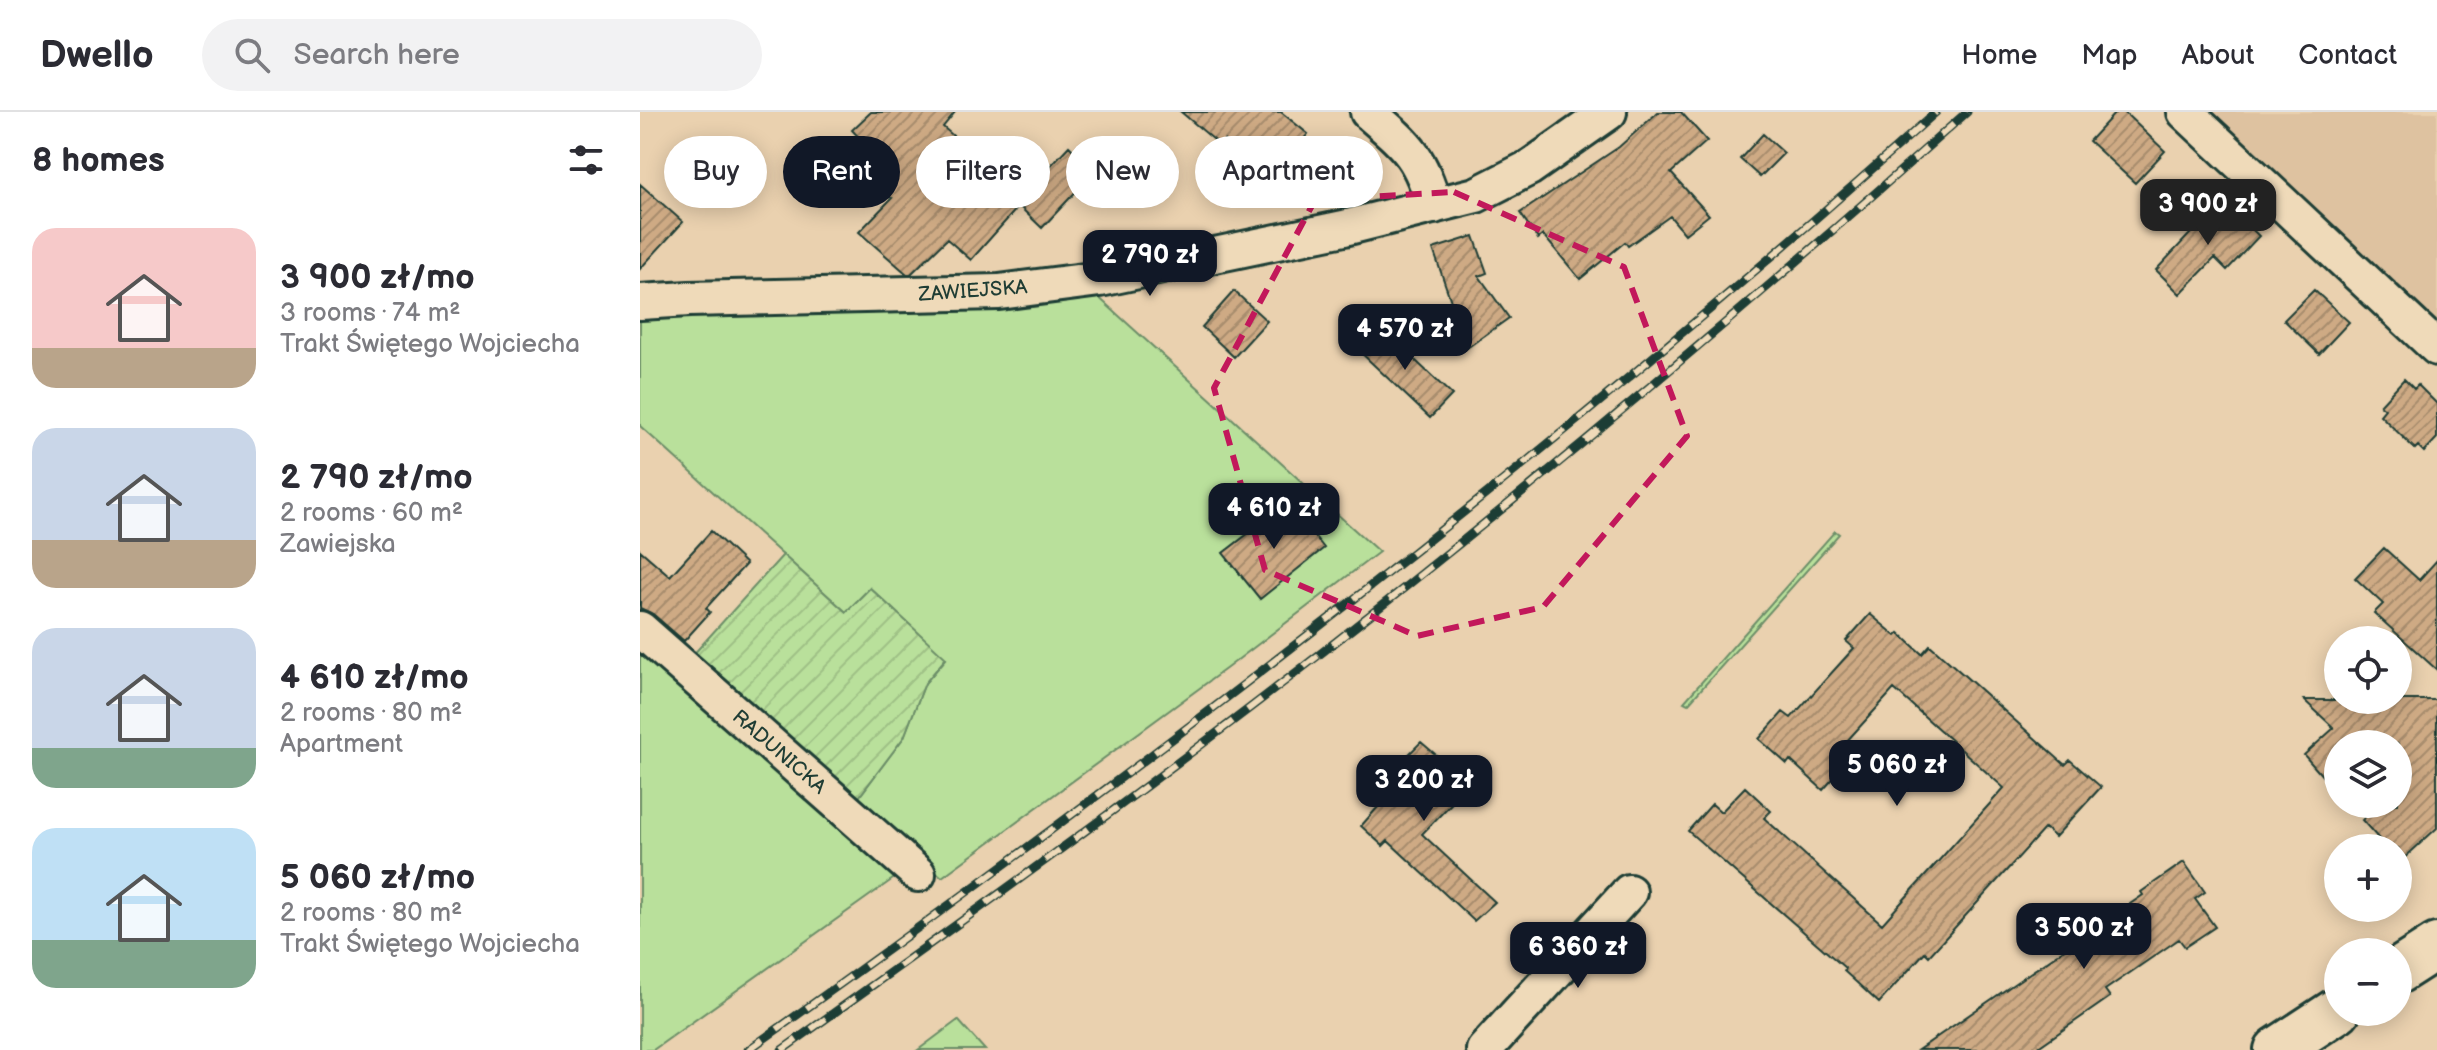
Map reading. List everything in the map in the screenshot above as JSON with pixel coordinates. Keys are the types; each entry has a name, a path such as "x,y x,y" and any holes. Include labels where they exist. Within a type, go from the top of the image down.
{"main road":[{"path":"2412,962 2437,946"},
{"path":"2277,1050 2324,1019"}],"street":[{"path":"1368,112 1417,160 1425,173 1434,206"},
{"name":"ZAWIEJSKA","path":"640,302 999,292 1100,279 1344,228 1476,195 1556,151 1609,112"},
{"path":"2185,112 2437,348"},
{"name":"RADUNICKA","path":"640,629 918,874"},
{"path":"1484,1050 1629,892"}],"highlighted area":[{"path":"1454,192 1624,267 1687,436 1543,607 1417,636 1265,570 1214,388 1315,200"}],"shaded area":[{"path":"2206,112 2437,112 2437,327"}],"green space":[{"path":"1095,294 1379,552 942,877 856,801 904,737 925,683 946,659 870,588 846,612 640,426 640,319 773,309"},
{"path":"1835,531 1839,534 1688,704 1684,702"},
{"path":"783,555 846,612 870,588 946,658 925,683 904,737 856,801 691,657"},
{"path":"640,645 900,874 653,1050 640,1050"},
{"path":"958,1020 985,1050 918,1050"}],"building":[{"path":"871,112 955,112 943,127 953,136 916,136 916,208 1017,208 971,260 947,239 911,274 907,274 859,232 882,208 900,208 900,136 858,136 852,130"},
{"path":"1181,112 1281,112 1308,134 1306,136 1209,136"},
{"path":"1658,112 1681,112 1707,141 1671,173 1709,215 1685,234 1670,216 1628,246 1625,242 1580,279 1543,235 1538,239 1520,213 1619,147"},
{"path":"2116,112 2124,112 2165,151 2135,183 2089,141"},
{"path":"1763,134 1784,153 1760,177 1740,159"},
{"path":"1066,149 1066,202 1042,228 1021,208 1050,208 1050,166"},
{"path":"640,184 683,222 640,269"},
{"path":"2222,200 2259,236 2227,270 2215,258 2180,294 2156,270"},
{"path":"1474,236 1487,273 1479,276 1509,318 1467,348 1433,249"},
{"path":"2314,290 2349,322 2319,354 2284,320"},
{"path":"1234,291 1267,321 1234,357 1202,327"},
{"path":"1380,327 1452,395 1430,418 1358,350"},
{"path":"2404,379 2414,389 2418,385 2437,404 2437,438 2424,452 2418,446 2415,449 2380,415 2385,409 2380,405"},
{"path":"1288,503 1324,548 1260,599 1223,553"},
{"path":"711,531 746,564 706,608 710,612 684,641 653,614 640,608 640,550 670,576"},
{"path":"2384,548 2419,580 2437,560 2437,670 2412,647 2412,626 2388,626 2374,613 2383,604 2355,578"},
{"path":"1870,614 1896,636 1899,633 1922,654 1930,645 2065,765 2070,760 2101,787 2055,837 2045,828 1929,956 1925,952 1879,1003 1844,971 1845,968 1688,831 1712,804 1721,812 1745,787 1771,811 1764,818 1882,924 2004,788 1894,689 1836,753 1847,763 1823,790 1790,760 1787,764 1759,739 1783,712 1791,718 1854,648 1846,641"},
{"path":"2304,700 2324,700 2324,714 2412,714 2412,700 2437,700 2437,828 2412,851 2412,834 2374,834 2362,820 2412,818 2412,730 2332,730 2334,728"},
{"path":"2324,737 2324,778 2304,755"},
{"path":"1421,742 1470,784 1422,834 1495,902 1474,921 1388,841 1383,846 1361,826 1378,807 1366,797"},
{"path":"2184,862 2205,892 2195,899 2215,927 2185,947 2179,939 2105,990 2110,997 2034,1050 1918,1050 2143,895 2141,892"}],"railway":[{"path":"748,1050 1055,827 1356,598 1650,360 1936,112"},
{"path":"782,1050 1174,765 1404,588 1688,354 1967,112"}]}
